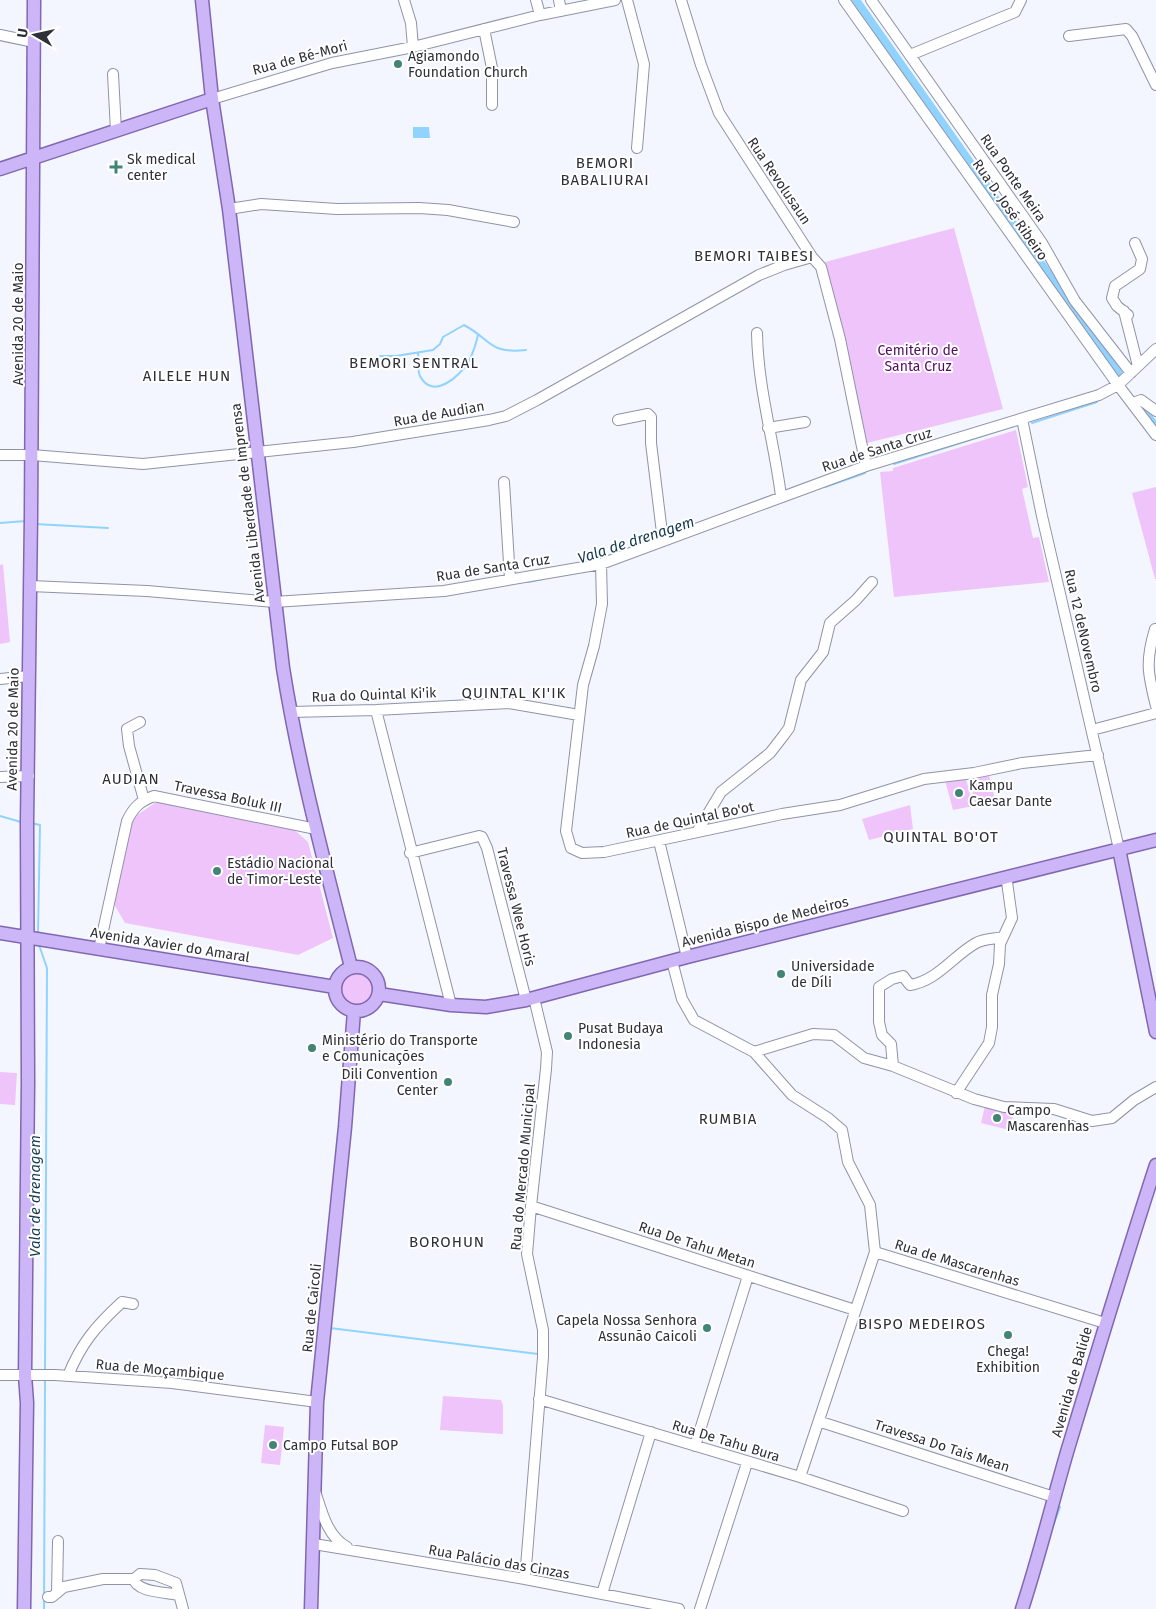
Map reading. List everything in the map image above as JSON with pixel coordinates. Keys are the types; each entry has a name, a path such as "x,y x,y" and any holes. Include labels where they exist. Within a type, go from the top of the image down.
{"main road":[{"name":"Avenida 20 de Maio","path":"24,1609 27,1403 25,1375 26,937 32,455 34,0"},
{"name":"Avenida Liberdade de Imprensa","path":"202,0 212,99 229,209 274,602 290,712 316,829 351,967"},
{"name":"Rua de Bé-Mori","path":"0,169 212,99"},
{"name":"Avenida Bispo de Medeiros","path":"379,994 451,1005 486,1007 530,999 686,957 1156,840"},
{"path":"1119,849 1156,1032"},
{"name":"Avenida Xavier do Amaral","path":"0,933 335,987"},
{"path":"351,967 364,967 375,974 378,980 379,994 372,1005 360,1011 354,1011 342,1005 338,1000 335,987 340,975 351,967"},
{"name":"Rua de Caicoli","path":"311,1609 317,1402 345,1127 354,1011"},
{"name":"Avenida de Balide","path":"1022,1609 1038,1560 1054,1497 1105,1323 1156,1165"}],"street":[{"path":"404,0 411,24 413,47"},
{"path":"536,0 540,15"},
{"path":"559,0 561,11"},
{"name":"Rua de Bé-Mori","path":"212,99 332,63 413,47 540,15 615,0"},
{"path":"627,0 644,64 637,148"},
{"name":"Rua Revolusaun","path":"681,0 719,113 812,257 821,267 840,339 866,466"},
{"name":"Rua D. José Ribeiro","path":"844,0 1118,385 1156,435"},
{"name":"Rua Ponte Meira","path":"871,0 1042,243 1075,301 1134,369"},
{"path":"910,55 1015,12 1021,0"},
{"path":"484,29 492,68 492,105"},
{"path":"1070,36 1126,30 1132,36 1156,85"},
{"path":"0,35 34,42"},
{"path":"113,74 116,131"},
{"path":"229,209 261,204 337,209 419,208 448,210 514,222"},
{"path":"1134,369 1126,313 1112,298 1115,286 1140,269 1142,259 1135,243"},
{"name":"Rua de Audian","path":"0,455 32,455 143,464 353,442 442,429 506,416 759,275 812,257"},
{"path":"757,333 758,360 768,428 778,466 781,496"},
{"name":"Rua de Santa Cruz","path":"30,586 147,591 274,602 444,591 601,567 781,496 866,466 1099,395 1118,385 1156,348"},
{"path":"1133,403 1141,400 1156,411"},
{"path":"618,420 648,414 651,417 651,443 663,541"},
{"name":"Rua 12 deNovembro","path":"1022,419 1119,849"},
{"path":"768,428 805,422"},
{"path":"504,482 510,580"},
{"name":"Rua de Quintal Bo'ot","path":"601,567 602,604 578,714 566,831 571,848 582,853 659,841 696,832 840,805 924,779 974,773 1022,763 1098,754"},
{"path":"696,832 720,792 770,753 789,728 801,680 823,652 830,624 872,582"},
{"path":"1155,630 1148,654 1148,672 1156,706"},
{"path":"0,679 29,676"},
{"name":"Rua do Quintal Ki'ik","path":"290,712 376,710 509,703 578,714"},
{"path":"376,710 410,853 451,1005"},
{"path":"1092,730 1156,713"},
{"path":"99,949 127,821 133,809 144,800 129,746 127,729 140,722"},
{"path":"0,777 28,776"},
{"name":"Travessa Boluk III","path":"144,800 154,796 316,829"},
{"name":"Travessa Wee Horis","path":"410,853 479,836 482,837 487,848 530,999"},
{"path":"659,841 686,957"},
{"path":"956,1093 989,1042 993,1018 992,995 1003,937 1012,918 1007,882"},
{"path":"893,1066 891,1044 882,1035 879,1022 879,987 892,978 903,976 910,985 918,984 938,973 977,942 1003,937"},
{"name":"Rua de Mascarenhas","path":"672,961 682,999 694,1020 754,1052 792,1095 828,1118 842,1130 848,1162 870,1205 875,1252 1105,1323"},
{"name":"Rua do Mercado Municipal","path":"525,1579 543,1330 528,1254 531,1206 547,1052 530,999"},
{"path":"754,1052 813,1034 829,1034 839,1037 864,1058 893,1066 956,1093 1004,1107 1054,1109 1084,1120 1103,1121 1112,1118 1134,1100 1156,1087"},
{"name":"Rua De Tahu Metan","path":"531,1206 855,1310"},
{"path":"800,1477 820,1422 875,1252"},
{"path":"695,1446 748,1276"},
{"path":"68,1376 77,1353 96,1327 122,1302 133,1304"},
{"name":"Rua de Moçambique","path":"0,1375 55,1375 172,1383 317,1402"},
{"name":"Rua De Tahu Bura","path":"539,1400 800,1477 903,1511"},
{"name":"Travessa Do Tais Mean","path":"820,1422 1054,1497"},
{"path":"602,1594 651,1432"},
{"path":"700,1609 747,1462"},
{"path":"315,1491 322,1512 337,1542 350,1549"},
{"path":"58,1541 52,1595 64,1587 103,1579 134,1579 140,1574 164,1578 176,1583 183,1609"},
{"name":"Rua Palácio das Cinzas","path":"314,1544 525,1579 679,1609"},
{"path":"134,1579 135,1583 142,1589 179,1595"}],"green space":[{"name":"Cemitério de Santa Cruz","path":"954,228 1003,409 867,443 825,262"},
{"path":"1016,430 1028,487 1022,489 1033,538 1039,537 1049,582 894,597 880,472 893,471 893,468"},
{"path":"1156,487 1156,579 1155,579 1132,493"},
{"path":"3,564 10,642 0,644 0,565"},
{"path":"988,771 996,803 976,807 969,776"},
{"name":"Kampu Caesar Dante","path":"965,775 973,806 953,810 945,780"},
{"name":"Estádio Nacional de Timor-Leste","path":"159,800 291,827 308,842 333,938 298,955 125,923 111,899 130,820"},
{"path":"910,805 913,829 869,840 862,819"},
{"path":"358,970 370,976 376,988 370,1000 358,1006 346,1000 340,988 346,976"},
{"path":"0,1072 17,1073 15,1105 0,1104"},
{"name":"Campo Mascarenhas","path":"985,1106 1014,1112 1009,1130 981,1123"},
{"path":"443,1396 501,1400 503,1405 503,1434 440,1430"},
{"name":"Campo Futsal BOP","path":"265,1425 284,1427 280,1465 261,1463"}],"water":[{"path":"413,127 429,127 430,138 413,138"}],"waterway":[{"path":"856,0 1121,377"},
{"path":"380,356 396,356 433,350 440,344 443,337 464,325 497,348 514,351 526,350"},
{"path":"418,353 420,376 425,383 432,386 446,384 469,361 478,335"},
{"name":"Vala de drenagem","path":"1032,423 1097,402"},
{"path":"1145,412 1156,427"},
{"name":"Vala de drenagem","path":"894,464 1014,426"},
{"name":"Vala de drenagem","path":"825,487 865,473"},
{"name":"Vala de drenagem","path":"0,523 26,521"},
{"name":"Vala de drenagem","path":"35,524 108,528"},
{"name":"Vala de drenagem","path":"528,582 543,579"},
{"name":"Vala de drenagem","path":"0,816 21,822"},
{"name":"Vala de drenagem","path":"31,823 40,825 38,933"},
{"name":"Vala de drenagem","path":"39,945 47,968 45,1372"},
{"path":"330,1328 538,1354"},
{"name":"Vala de drenagem","path":"44,1609 45,1379"},
{"name":"Vala de drenagem","path":"1053,1526 1060,1507"}],"place":[{"name":"Agiamondo Foundation Church","path":"398,64"},
{"name":"Sk medical center","path":"116,167"},
{"name":"Kampu Caesar Dante","path":"959,793"},
{"name":"Estádio Nacional de Timor-Leste","path":"217,871"},
{"name":"Universidade de Díli","path":"781,974"},
{"name":"Pusat Budaya Indonesia","path":"568,1036"},
{"name":"Ministério do Transporte e Comunicações","path":"312,1048"},
{"name":"Dili Convention Center","path":"448,1082"},
{"name":"Campo Mascarenhas","path":"997,1118"},
{"name":"Capela Nossa Senhora Assunão Caicoli","path":"707,1328"},
{"name":"Chega! Exhibition","path":"1008,1335"},
{"name":"Campo Futsal BOP","path":"273,1445"}],"district":[{"name":"BEMORI BABALIURAI","path":"605,172"},
{"name":"BEMORI TAIBESI","path":"754,256"},
{"name":"BEMORI SENTRAL","path":"414,363"},
{"name":"AILELE HUN","path":"187,376"},
{"name":"QUINTAL KI'IK","path":"514,693"},
{"name":"AUDIAN","path":"131,779"},
{"name":"QUINTAL BO'OT","path":"941,837"},
{"name":"RUMBIA","path":"728,1119"},
{"name":"BOROHUN","path":"447,1242"},
{"name":"BISPO MEDEIROS","path":"922,1324"}]}
